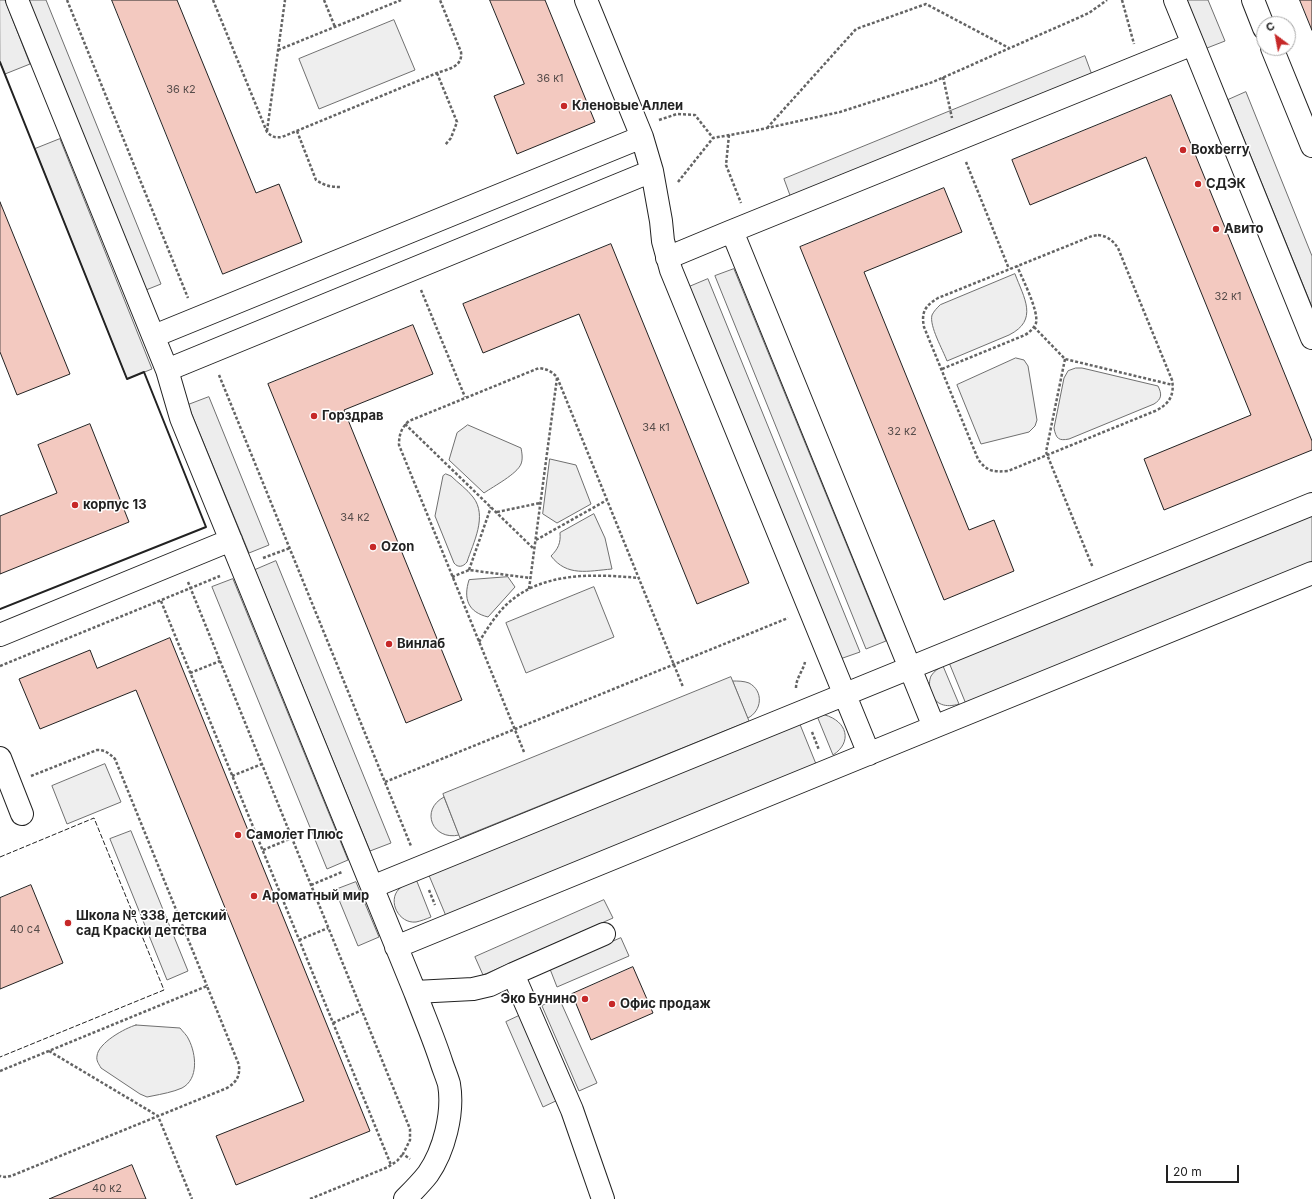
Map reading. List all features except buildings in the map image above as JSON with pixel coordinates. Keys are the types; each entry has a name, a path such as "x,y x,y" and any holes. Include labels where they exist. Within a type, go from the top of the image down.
{"lane":[{"path":"17,0 154,336 167,370 181,418 437,1048 449,1084 450,1108 445,1137 437,1159 422,1182 405,1199"},
{"path":"586,0 640,131 652,171 670,270 869,754"},
{"path":"1175,0 1312,338"},
{"path":"1253,0 1259,16"},
{"path":"667,258 1193,44"},
{"path":"1275,56 1312,146"},
{"path":"154,336 640,131"},
{"path":"167,370 652,171"},
{"path":"741,228 909,668 934,727"},
{"path":"372,887 1312,504"},
{"path":"0,635 231,540"},
{"path":"396,947 1312,573"},
{"path":"0,758 22,814"},
{"path":"414,992 473,989 490,985 604,934"},
{"path":"513,974 572,1110 603,1199"}],"path":[{"path":"67,0 196,319"},
{"path":"213,0 267,132 270,136 276,138 282,137 454,66 460,62 462,58 461,52 440,0"},
{"path":"267,132 285,0"},
{"path":"324,0 335,27"},
{"path":"278,50 401,0"},
{"path":"659,206 713,138 840,112 933,82 1089,13 1107,0"},
{"path":"1122,0 1140,66"},
{"path":"767,128 856,29 926,4 1010,48"},
{"path":"437,73 457,122 451,138 445,145"},
{"path":"943,77 956,140 1009,269"},
{"path":"640,131 677,114 695,115 713,138"},
{"path":"296,131 316,180 323,185 330,187 341,187"},
{"path":"729,135 726,165 741,228"},
{"path":"1092,236 1102,236 1113,241 1118,248 1173,385 1170,398 1164,407 1008,471 996,472 988,469 978,459 922,319 928,304 938,298 1009,269 1092,236"},
{"path":"942,369 1026,335 1034,327 1036,323 1036,311 1017,266"},
{"path":"413,270 465,398"},
{"path":"1034,327 1065,359 1173,385"},
{"path":"210,353 444,927"},
{"path":"1065,359 1046,451 1102,589"},
{"path":"524,752 399,445 399,436 405,424 409,421 465,398 539,368 552,372 557,377 683,687"},
{"path":"529,589 557,377"},
{"path":"405,424 534,549"},
{"path":"536,541 607,500"},
{"path":"496,512 540,503"},
{"path":"469,570 491,507"},
{"path":"0,666 290,548"},
{"path":"179,562 410,1129 410,1140 407,1148 391,1165 310,1199"},
{"path":"452,577 469,570 530,578"},
{"path":"479,642 493,620 506,606 516,597 529,589 551,581 580,576 607,575 639,578"},
{"path":"161,601 391,1165"},
{"path":"385,782 810,609"},
{"path":"190,673 220,661"},
{"path":"0,1176 12,1176 227,1088 234,1084 240,1073 240,1064 115,759 104,750 97,750 11,784"},
{"path":"232,776 262,764"},
{"path":"262,850 292,838"},
{"path":"299,940 329,928"},
{"path":"0,1071 207,986"},
{"path":"333,1022 362,1010"},
{"path":"48,1051 158,1116 192,1199"},
{"path":"403,1154 428,1173"}],"shaded area":[{"path":"0,0 5,0 30,64 5,74 0,62"},
{"path":"22,0 46,0 161,284 141,292"},
{"path":"1187,0 1208,0 1225,41 1207,48"},
{"path":"394,20 415,70 319,109 299,59"},
{"path":"1085,56 1092,75 791,198 784,179"},
{"path":"1246,92 1312,256 1312,307 1228,100"},
{"path":"60,139 152,369 127,379 35,149"},
{"path":"734,269 886,641 866,649 715,276"},
{"path":"1015,274 1027,308 1024,323 1009,335 947,361 933,325 932,315 935,311 940,305"},
{"path":"708,279 860,652 840,659 689,287"},
{"path":"1016,358 1024,360 1028,366 1037,420 1035,426 1029,432 981,444 957,385"},
{"path":"1076,368 1082,368 1158,386 1161,394 1160,398 1154,404 1069,439 1060,439 1057,437 1054,428 1064,378 1068,371"},
{"path":"209,397 269,545 249,553 188,405"},
{"path":"468,425 521,448 522,460 519,468 510,476 484,493 449,460 457,433"},
{"path":"550,459 576,465 591,504 557,523 543,514"},
{"path":"446,474 451,476 471,494 477,504 479,512 478,530 473,546 467,562 460,566 457,566 454,563 435,516 443,476"},
{"path":"1312,512 1312,562 966,704 948,660"},
{"path":"594,514 605,538 612,569 578,571 571,570 557,563 551,556 556,551 558,546 560,533"},
{"path":"276,561 391,843 370,851 255,570"},
{"path":"508,577 515,587 488,617 481,615 472,608 467,599 467,587 469,580"},
{"path":"233,579 348,860 327,869 212,587"},
{"path":"594,587 614,637 526,673 506,623"},
{"path":"943,666 959,704 950,706 938,703 931,692 930,678 935,671"},
{"path":"731,677 749,721 460,838 443,794"},
{"path":"733,681 743,681 749,683 757,691 759,696 758,706 753,715 748,718"},
{"path":"825,715 838,722 845,732 843,744 833,755 817,716"},
{"path":"799,722 816,764 446,916 428,873"},
{"path":"105,764 121,802 67,824 52,786"},
{"path":"444,797 459,835 450,836 442,833 436,829 432,823 432,809 436,803"},
{"path":"131,831 188,971 167,980 110,839"},
{"path":"416,879 431,917 422,921 410,922 400,916 394,900 399,889 405,884"},
{"path":"356,882 379,937 358,946 335,890"},
{"path":"604,900 613,918 483,975 475,957"},
{"path":"621,938 629,956 557,987 550,969"},
{"path":"559,998 597,1083 579,1091 542,1006"},
{"path":"523,1014 560,1099 543,1107 506,1022"},
{"path":"136,1025 180,1028 186,1035 193,1052 194,1073 187,1084 182,1088 164,1094 147,1097 101,1068 97,1058 102,1046 125,1029"}],"fence":[{"path":"0,857 94,818 164,990 0,1057"}],"wall":[{"path":"0,62 127,379 144,372 206,527 0,609"}],"place":[{"name":"Кленовые Аллеи","path":"564,106"},
{"name":"Boxberry","path":"1183,150"},
{"name":"СДЭК","path":"1198,184"},
{"name":"Авито","path":"1216,229"},
{"name":"Горздрав","path":"314,416"},
{"name":"корпус 13","path":"75,505"},
{"name":"Ozon","path":"373,547"},
{"name":"Винлаб","path":"389,644"},
{"name":"Самолет Плюс","path":"238,835"},
{"name":"Ароматный мир","path":"254,896"},
{"name":"Школа № 338, детский сад Краски детства","path":"68,923"},
{"name":"Эко Бунино","path":"585,999"},
{"name":"Офис продаж","path":"612,1004"}]}
